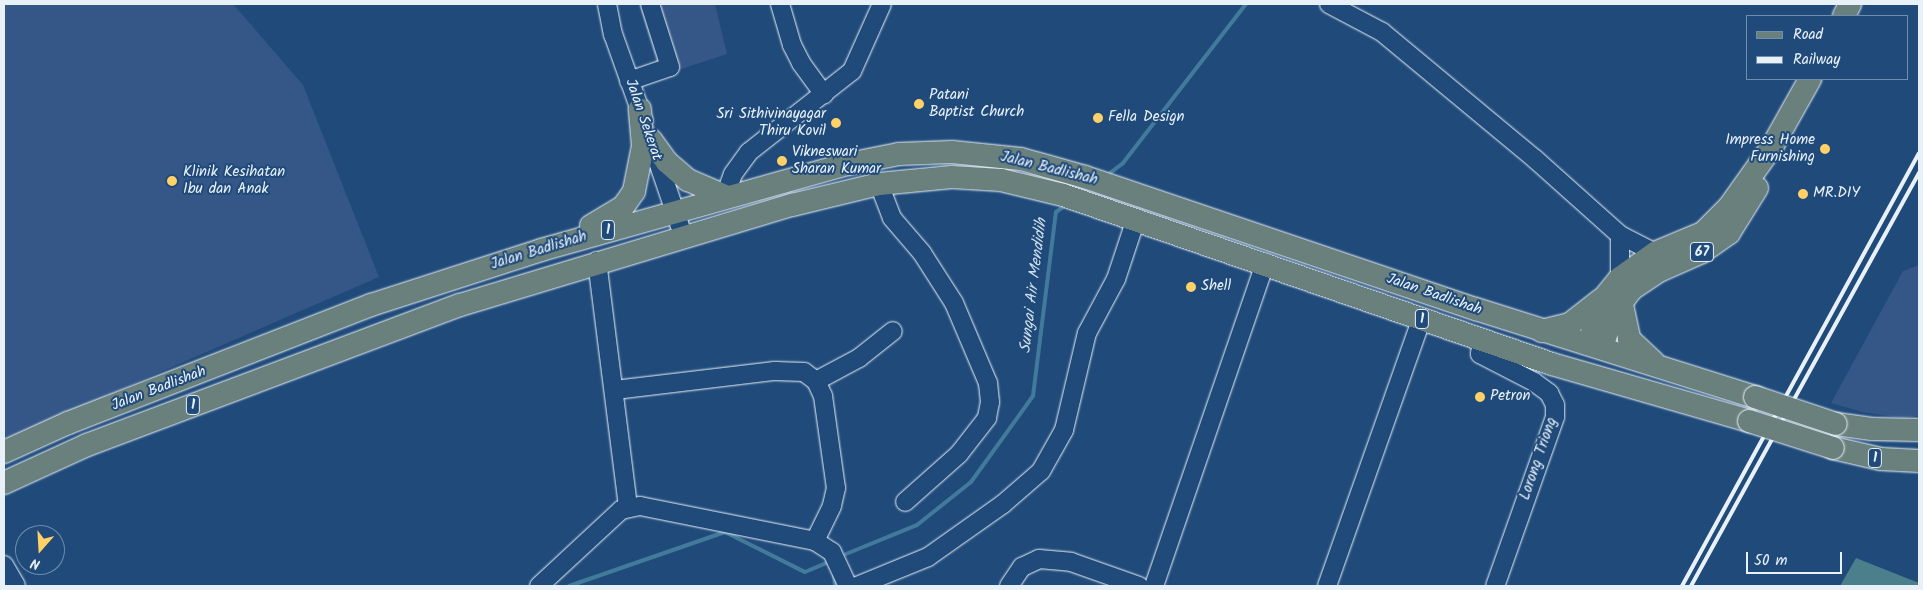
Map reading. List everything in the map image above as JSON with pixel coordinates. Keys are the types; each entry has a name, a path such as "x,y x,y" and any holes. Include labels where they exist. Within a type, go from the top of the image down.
{"main road":[{"name":"67","path":"1594,348 1620,278 1655,253 1687,242 1717,221 1773,145 1809,80"},
{"path":"541,250 606,218 623,207 634,191 643,155 640,109"},
{"path":"651,140 667,162 682,176 725,196"},
{"name":"67","path":"1613,299 1645,279 1702,252 1729,233 1762,180 1773,145"},
{"name":"Jalan Badlishah","path":"4,452 68,423 371,305 541,250 674,210 839,166 900,154 957,152 1002,156 1086,177 1542,331 1756,397 1836,424 1872,429 1919,430"},
{"name":"Jalan Badlishah","path":"4,483 87,445 380,333 597,261 683,235 879,184 926,178 981,177 1063,195 1098,206 1482,340 1616,384 1745,420 1833,448 1881,459 1919,461"},
{"path":"1542,331 1561,328 1613,299 1630,340 1661,368"},
{"path":"1450,328 1478,327 1561,352 1594,348 1610,367 1720,402 1733,409 1745,420"}],"street":[{"name":"Jalan Sekerat","path":"606,4 630,81 683,235"},
{"path":"630,81 670,67 650,4"},
{"path":"780,4 792,45 800,63 824,95"},
{"path":"725,196 733,174 750,152 824,95 858,63 882,4"},
{"path":"1329,4 1366,21 1403,49 1620,235 1655,253"},
{"path":"879,184 892,218 922,253 954,303 988,383 990,402 987,418 959,454 905,502"},
{"path":"856,586 928,557 1003,504 1041,471 1064,430 1088,333 1120,271 1136,219"},
{"path":"1620,235 1620,278"},
{"path":"597,261 615,390 628,506"},
{"path":"1154,586 1265,263"},
{"path":"1327,586 1422,318"},
{"path":"816,380 859,358 893,332"},
{"name":"Lorong Triong","path":"1482,340 1480,354 1534,382 1549,393 1555,405 1555,417 1495,586"},
{"path":"615,390 775,371 804,372 816,380 823,396 836,488 832,506 815,541"},
{"path":"539,586 628,506 665,509 815,541 832,552 848,586"},
{"path":"1010,586 1029,561 1046,559 1072,562 1139,586"},
{"path":"4,566 16,586"}],"shaded area":[{"name":"Klinik Kesihatan Ibu dan Anak","path":"4,4 233,4 303,85 379,277 4,440"},
{"path":"639,4 715,4 727,54 660,76"},
{"path":"1919,265 1919,416 1902,418 1862,412 1831,403 1903,271"}],"green space":[{"path":"1856,558 1919,583 1919,586 1840,586"}],"waterway":[{"name":"Sungai Air Mendidih","path":"1106,176 1123,163 1246,4"},
{"name":"Sungai Air Mendidih","path":"846,554 917,525 971,482 1033,396 1056,212 1066,205"},
{"path":"569,586 725,532 805,572 831,561"},
{"path":"834,575 835,586"}],"railway":[{"path":"1682,586 1919,154"},
{"path":"1691,586 1919,173"}],"place":[{"name":"Patani Baptist Church","path":"919,104"},
{"name":"Fella Design","path":"1098,118"},
{"name":"Sri Sithivinayagar Thiru Kovil","path":"836,123"},
{"name":"Impress Home Furnishing","path":"1825,149"},
{"name":"Vikneswari Sharan Kumar","path":"782,161"},
{"name":"Klinik Kesihatan Ibu dan Anak","path":"172,181"},
{"name":"MR.DIY","path":"1803,194"},
{"name":"Shell","path":"1191,287"},
{"name":"Petron","path":"1480,397"}]}
